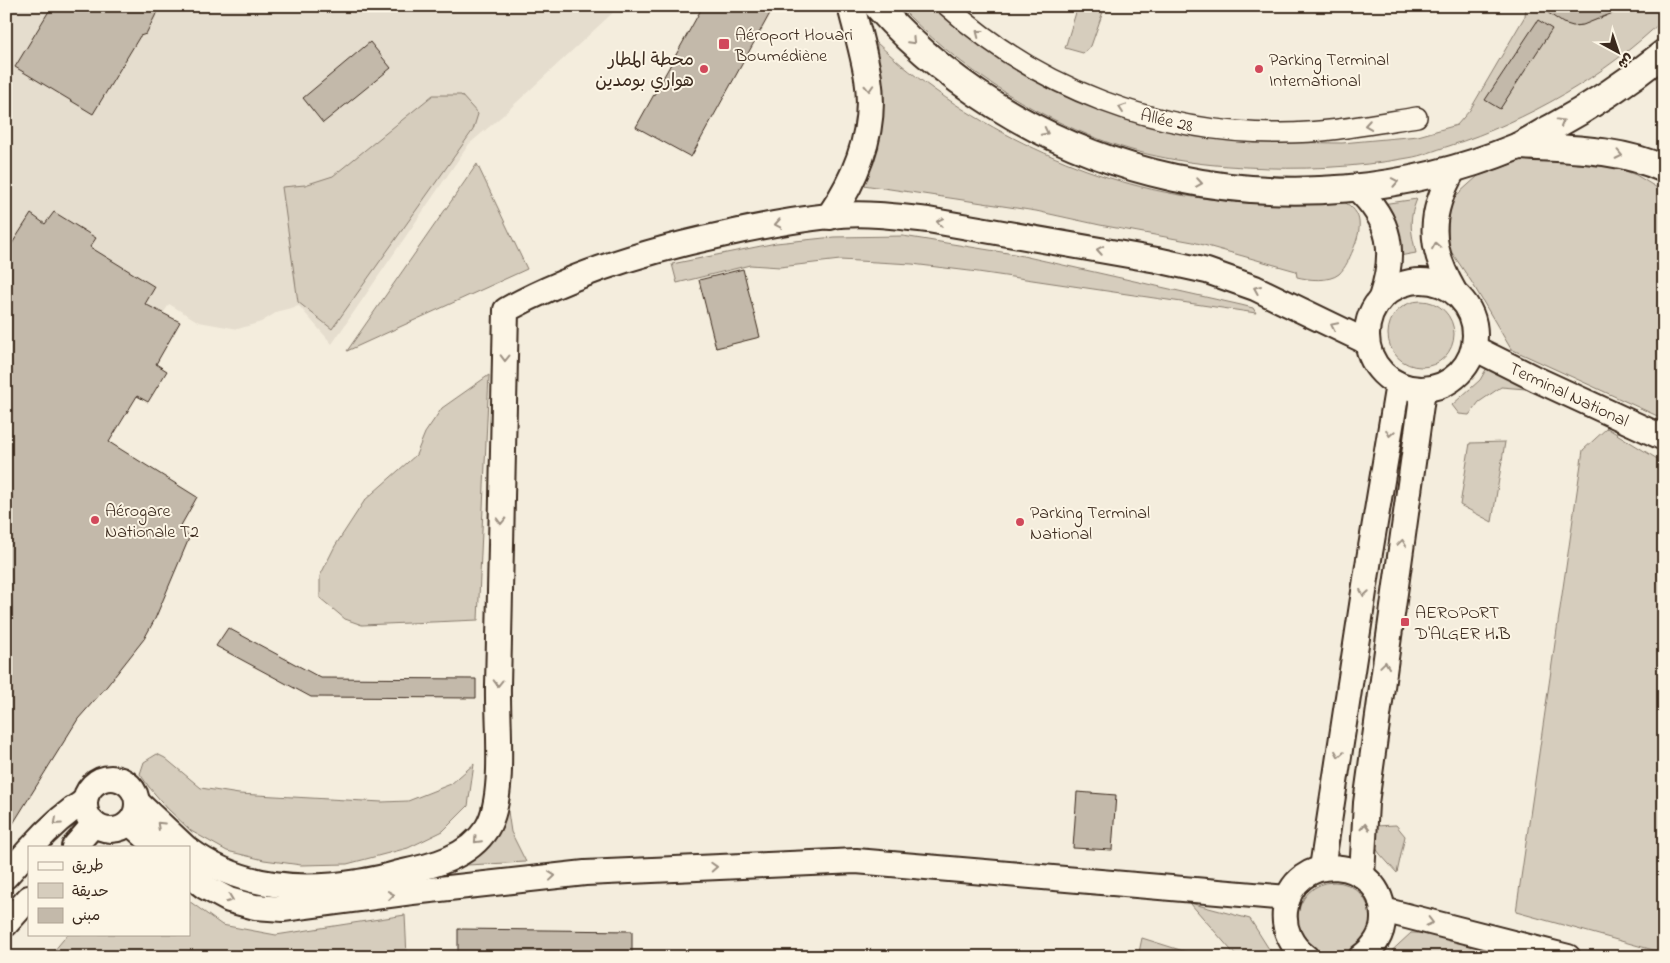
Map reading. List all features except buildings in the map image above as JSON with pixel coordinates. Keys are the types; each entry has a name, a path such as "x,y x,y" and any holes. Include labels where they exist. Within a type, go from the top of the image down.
{"main road":[{"path":"830,216 844,196 855,174 868,128 870,104 868,79 851,6"},
{"path":"877,6 921,50 967,87 1017,118 1069,144 1124,165 1181,180 1239,189 1297,192 1356,188 1397,182 1454,169 1518,146 1566,120 1604,96 1664,53"},
{"path":"1518,146 1613,153 1638,159 1664,169"}],"street":[{"name":"Allée 28","path":"947,6 986,39 1038,72 1093,98 1131,112 1169,122 1237,132 1283,133 1328,131 1416,117"},
{"path":"1454,169 1443,188 1438,202 1434,230 1443,272 1454,291 1465,302 1473,317 1476,332 1474,348 1469,362 1460,373 1449,382 1436,388 1422,390 1410,388 1386,377 1377,368 1370,355 1367,342 1367,326 1372,311 1381,298 1394,288 1408,281 1424,280 1440,283 1454,291"},
{"path":"1356,188 1379,213 1386,228 1390,245 1388,270 1381,298"},
{"path":"190,851 219,869 240,878 291,886 317,887 369,881 419,869 450,859 465,851 487,827 494,812 498,796 498,694 506,310 544,289 575,276 650,253 744,230 830,216 890,216 928,220 1182,264 1255,288 1367,342"},
{"name":"Terminal National","path":"1474,348 1536,380 1664,438"},
{"path":"1322,868 1369,559 1398,384"},
{"path":"1362,875 1366,803 1422,390"},
{"path":"133,812 124,827 109,830 94,824 86,814 85,801 92,786 100,781 114,778 125,782 131,787 133,812 156,846"},
{"path":"33,846 71,810 85,801"},
{"path":"133,812 184,846"},
{"path":"75,846 94,824"},
{"path":"6,876 28,851"},
{"path":"190,876 205,887 229,900 255,907 283,909 412,892 586,873 856,861 1288,898"},
{"path":"1306,957 1293,944 1287,934 1285,910 1288,898 1301,879 1311,872 1322,868 1342,867 1362,875 1376,890 1383,910 1383,925 1378,940 1361,957"},
{"path":"6,924 28,899"},
{"path":"1383,910 1568,957"}],"shaded area":[{"path":"6,6 620,6 502,116 469,144 332,344 299,306 279,311 261,322 238,329 199,322 169,304 163,314 180,322 156,364 167,371 148,402 137,396 109,442 197,497 179,529 190,536 155,619 144,639 78,719 6,835"}],"green space":[{"path":"899,6 942,6 1119,115 1188,135 1267,142 1342,143 1418,136 1457,125 1470,110 1525,16 1526,6 1664,6 1664,19 1616,60 1564,94 1536,110 1449,146 1408,158 1347,166 1266,168 1174,160 1121,147 1075,130 1020,102 994,85 944,48"},
{"path":"1078,6 1105,6 1091,46 1083,53 1065,48"},
{"path":"877,43 945,97 984,122 1066,162 1108,177 1151,189 1230,201 1305,203 1342,201 1355,210 1359,222 1356,243 1350,257 1344,269 1335,277 1319,280 1307,279 1297,277 1296,271 1193,242 1036,211 850,183 876,101"},
{"path":"433,95 461,95 478,114 473,130 332,329 298,302 282,187 305,185 333,176"},
{"path":"1537,155 1615,167 1636,175 1664,192 1664,419 1511,349 1471,281 1448,247 1449,202 1478,176"},
{"path":"477,164 527,269 347,351"},
{"path":"1417,199 1412,214 1411,226 1416,253 1399,256 1398,229 1382,204"},
{"path":"903,236 1014,254 1241,305 1253,308 1256,313 912,264 840,260 780,267 750,265 677,283 672,264 776,243 834,237"},
{"path":"1421,301 1434,304 1444,311 1451,321 1454,334 1451,347 1444,357 1434,364 1421,367 1408,364 1398,357 1391,347 1388,334 1391,321 1398,311 1408,304"},
{"path":"1488,366 1526,389 1501,387 1479,402 1469,415 1459,414 1452,405 1480,380"},
{"path":"489,375 478,620 362,625 345,619 320,598 320,576 335,546 365,500 416,455 425,433 442,408"},
{"path":"1607,428 1664,463 1664,953 1516,912 1583,450"},
{"path":"1505,442 1492,522 1460,505 1470,443"},
{"path":"157,754 165,758 201,788 239,794 382,802 408,801 451,784 474,764 468,806 443,831 408,848 347,864 301,865 264,860 227,851 191,831 167,808 140,774 144,762"},
{"path":"507,805 511,832 526,862 467,865 499,830"},
{"path":"1396,825 1405,836 1397,873 1373,844 1375,826"},
{"path":"1334,882 1354,888 1364,898 1370,918 1364,938 1354,948 1334,954 1314,948 1304,938 1298,918 1304,898 1314,888"},
{"path":"190,902 222,925 276,935 405,915 407,957 49,957 66,936 190,936"},
{"path":"1190,903 1250,919 1274,957 1237,957"},
{"path":"1411,933 1450,933 1539,957 1385,957"},
{"path":"1142,938 1196,955 1198,957 1138,957"}],"place":[{"name":"Aéroport Houari Boumédiène","path":"724,44"},
{"name":"محطة المطار هواري بومدين","path":"704,69"},
{"name":"Parking Terminal International","path":"1259,69"},
{"name":"Aérogare Nationale T2","path":"95,520"},
{"name":"Parking Terminal National","path":"1020,522"},
{"name":"AEROPORT D'ALGER H.B","path":"1405,622"}]}
